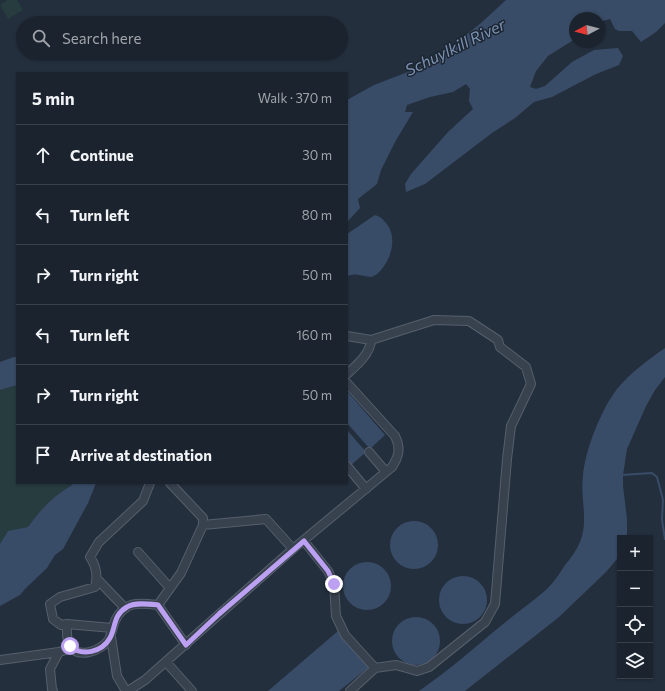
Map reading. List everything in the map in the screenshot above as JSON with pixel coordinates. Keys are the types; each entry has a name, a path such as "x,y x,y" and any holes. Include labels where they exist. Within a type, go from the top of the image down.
{"lane":[{"path":"348,336 371,340 434,320 469,321 498,340 500,347 526,367 531,384 511,426 495,604 484,622 429,668 417,671 396,665 375,668 350,691"},
{"path":"348,373 363,358 371,344 371,340"},
{"path":"110,637 118,676 127,691 145,680 293,549 392,467 397,459 399,444 394,436 348,384"},
{"path":"369,452 386,472"},
{"path":"348,467 366,488"},
{"path":"112,628 67,624 61,625 53,619 50,604 60,597 95,587 97,579 95,565 90,557 99,542 143,501 150,484"},
{"path":"158,605 181,573 203,525 203,518 171,484"},
{"path":"203,525 266,519 293,549"},
{"path":"304,541 328,571 334,584 336,616 345,635 375,668"},
{"path":"138,552 170,588"},
{"path":"97,579 125,608"},
{"path":"67,624 68,642 72,648 79,652 93,652 107,642 116,619 125,608 128,606 138,605 158,605"},
{"path":"158,605 186,645"},
{"path":"0,660 60,652 72,648"},
{"path":"53,691 50,669 60,652"},
{"path":"166,662 192,691"}],"green space":[{"path":"7,0 17,0 23,10 8,19 0,5"},
{"path":"16,385 16,484 72,485 47,504 28,527 15,530 0,544 0,390"}],"water":[{"name":"Schuylkill River","path":"506,0 665,0 665,23 656,32 641,42 632,31 619,31 615,29 610,19 605,20 605,12 569,12 569,43 548,56 536,71 530,87 536,89 545,86 572,62 594,50 618,48 623,56 619,65 596,74 552,97 534,102 515,118 492,133 425,184 406,192 405,184 411,174 448,132 473,109 469,101 470,89 466,84 453,92 430,97 407,105 405,112 413,112 395,142 381,170 377,184 358,199 360,208 348,221 348,99 374,85 431,63 481,23"},
{"path":"375,215 380,217 389,228 392,234 392,249 386,263 375,276 348,276 348,233"},
{"path":"665,348 665,377 655,390 646,406 627,449 623,486 627,519 627,534 617,535 617,559 606,572 559,617 465,691 419,691 541,594 550,586 571,557 583,534 584,518 582,485 584,466 590,443 605,408 611,398 622,383"},
{"path":"16,357 16,385 0,390 0,362"},
{"path":"348,392 385,435 370,449 348,424"},
{"path":"348,431 366,452 350,466 348,463"},
{"path":"96,484 88,503 63,549 55,555 47,568 20,595 0,606 0,544 8,531 28,527 47,504 72,485"},
{"path":"409,521 419,521 428,525 434,531 438,540 438,550 434,559 428,565 419,569 409,569 400,565 394,559 390,550 390,540 394,531 400,525"},
{"path":"362,562 372,562 381,566 387,572 391,581 391,591 387,600 381,606 372,610 362,610 353,606 347,600 343,591 343,581 347,572 353,566"},
{"path":"458,576 468,576 477,580 483,586 487,595 487,605 483,614 477,620 468,624 458,624 449,620 443,614 439,605 439,595 443,586 449,580"},
{"path":"411,617 421,617 430,621 436,627 440,636 440,646 436,655 430,661 421,665 411,665 402,661 396,655 392,646 392,636 396,627 402,621"},
{"path":"338,631 369,667 339,691 268,691"}],"waterway":[{"path":"621,475 652,473 657,477 663,500 662,520 665,539"}],"route":[{"path":"70,646 79,652 93,652 107,642 116,619 128,606 152,604 158,605 186,645 219,614 304,541 328,571 334,584"}]}
